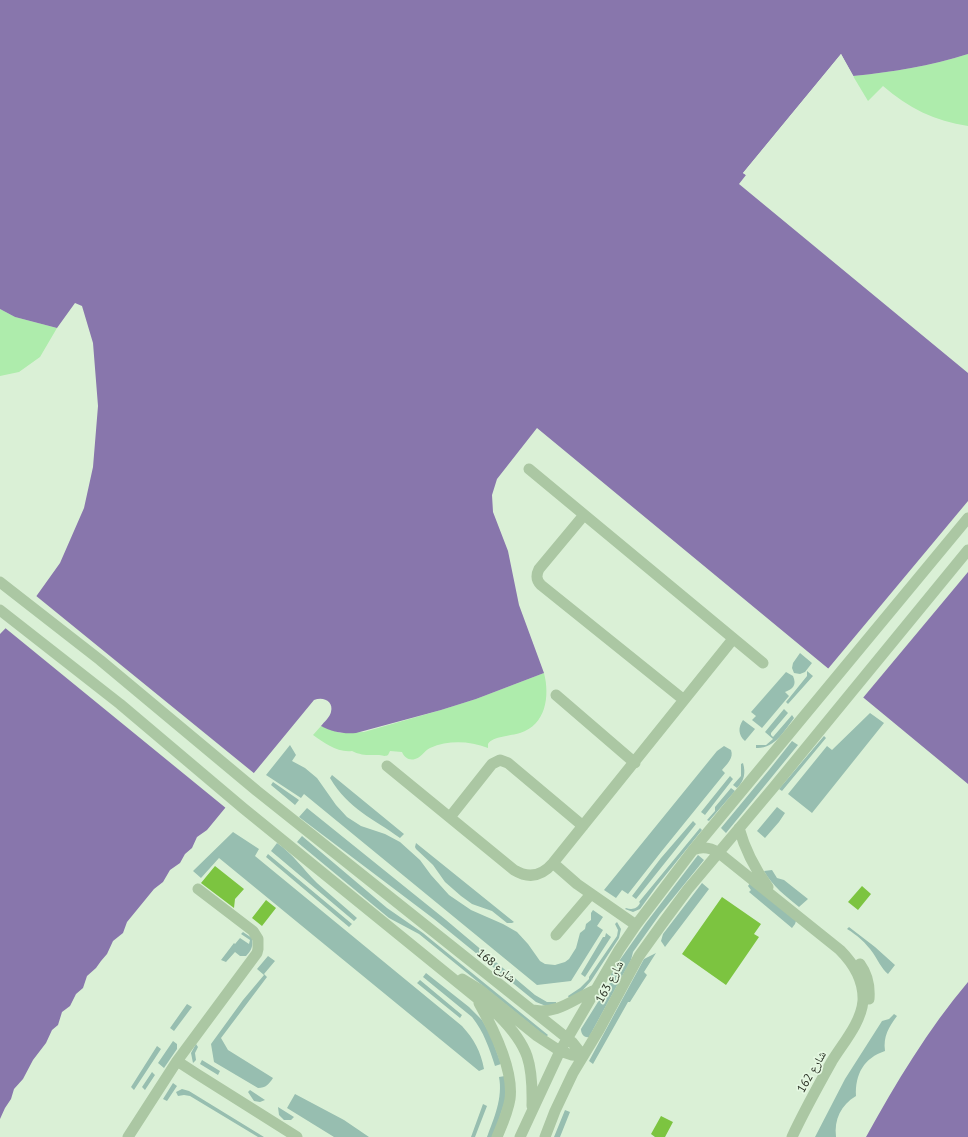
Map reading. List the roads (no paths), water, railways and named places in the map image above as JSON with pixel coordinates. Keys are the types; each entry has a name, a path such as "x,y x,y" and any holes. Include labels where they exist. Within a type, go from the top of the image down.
{"street":[{"path":"529,469 762,663"},
{"path":"584,515 539,569 537,574 538,580 541,585 684,700"},
{"name":"شارع 163","path":"520,1137 567,1038 636,925 693,850 968,518"},
{"name":"شارع 163","path":"545,1137 564,1091 627,977 649,941 688,889 845,701 968,550"},
{"name":"شارع 168","path":"0,583 94,656 257,792 567,1038 576,1046 583,1056"},
{"path":"0,610 120,704 243,808 499,1016 516,1034 528,1059 531,1071 532,1109"},
{"path":"387,766 518,873 535,876 544,872 553,864 733,639"},
{"path":"556,695 635,763"},
{"path":"450,817 492,764 500,760 508,763 583,826"},
{"name":"شارع 162","path":"739,828 750,860 777,899"},
{"name":"شارع 162","path":"693,850 703,847 719,853 840,950 853,965 861,983 862,1002 857,1022 824,1075 792,1137"},
{"path":"553,864 591,894 636,925"},
{"path":"128,1137 177,1061 248,966 258,949 258,939 253,931 198,889"},
{"path":"556,936 591,894"},
{"path":"440,969 480,990 537,1036 560,1051 572,1055 583,1056"},
{"name":"شارع 163","path":"531,1010 544,1012 556,1010 595,990"},
{"path":"477,999 497,1040 506,1066 510,1084 509,1104 497,1137"},
{"path":"177,1061 298,1137"}]}
